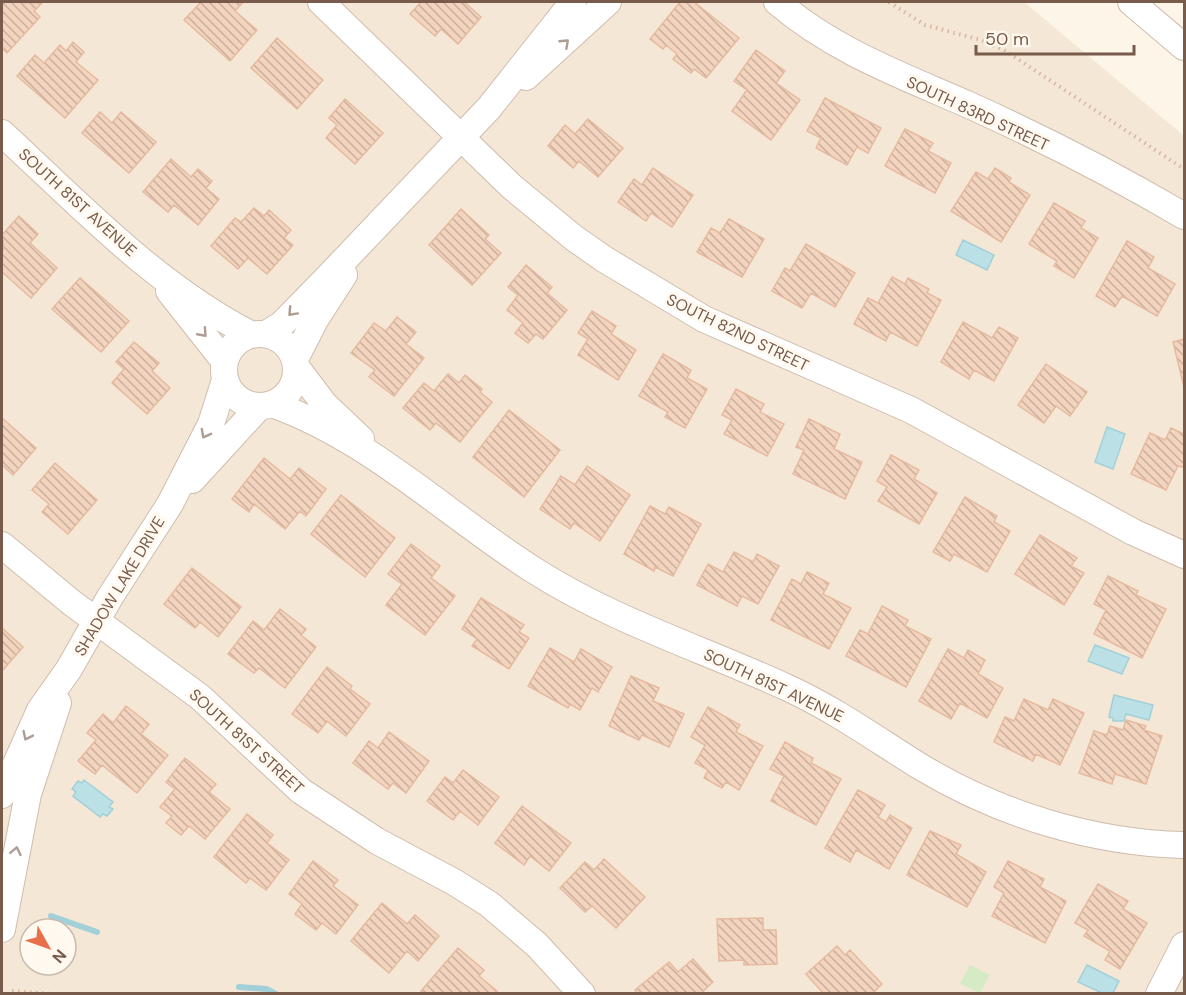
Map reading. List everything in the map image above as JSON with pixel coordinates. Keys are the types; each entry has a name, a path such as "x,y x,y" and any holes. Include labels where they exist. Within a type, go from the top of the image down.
{"street":[{"name":"SOUTH 82ND STREET","path":"321,2 511,186 548,218 604,259 668,299 747,340 911,410 1133,532 1185,555"},
{"path":"391,209 321,310 296,364 290,390 266,405 238,399 225,371 235,345 280,325 391,209 462,137 489,108 573,2"},
{"path":"489,108 558,50 608,2"},
{"name":"SOUTH 83RD STREET","path":"777,2 824,37 860,58 1005,123 1185,216"},
{"path":"1131,2 1185,46"},
{"name":"SOUTH 81ST AVENUE","path":"2,133 154,272 224,321 259,335"},
{"name":"SOUTH 81ST AVENUE","path":"154,272 225,371"},
{"path":"259,335 284,343 296,364"},
{"name":"SOUTH 81ST AVENUE","path":"296,364 326,405 388,465"},
{"name":"SHADOW LAKE DRIVE","path":"2,795 40,710 69,669 96,621 170,504 211,424 225,371"},
{"name":"SOUTH 81ST AVENUE","path":"266,405 292,411 388,465 504,550 567,589 824,705 922,767 983,798 1053,824 1091,833 1185,844"},
{"name":"SHADOW LAKE DRIVE","path":"170,504 266,405"},
{"name":"SOUTH 81ST STREET","path":"2,545 96,621 200,697 283,776 320,804 377,841 437,872 489,903 537,945 582,993"},
{"name":"SHADOW LAKE DRIVE","path":"2,929 4,890 28,794 69,669"},
{"path":"1159,993 1185,945"}],"path":[{"path":"889,2 925,25 981,40 1004,50 1185,169"},
{"path":"12,991 53,993"}],"shaded area":[{"path":"2,2 1024,2 1184,136 1184,993 2,994"}],"green space":[{"path":"970,965 990,975 980,993 960,984"}],"water":[{"path":"963,240 994,255 987,270 956,255"},
{"path":"1107,427 1125,434 1113,469 1095,462"},
{"path":"1095,645 1129,658 1122,674 1088,661"},
{"path":"1114,695 1153,705 1149,720 1126,714 1124,721 1113,721 1113,718 1109,717"},
{"path":"84,780 113,802 109,807 113,809 107,816 103,814 100,817 73,796 76,792 72,789 78,781 82,783"},
{"path":"1087,965 1119,981 1113,993 1102,993 1078,982"}],"building":[{"path":"2,2 42,3 34,11 40,17 7,53 2,48"},
{"path":"201,2 243,2 235,11 257,30 230,61 184,20"},
{"path":"421,2 464,2 481,17 458,44 441,29 435,36 410,14"},
{"path":"680,2 694,2 739,38 706,78 694,69 691,73 673,59 677,54 666,45 663,49 650,39"},
{"path":"277,38 323,80 297,109 251,68"},
{"path":"73,42 84,52 76,62 98,80 65,118 17,76 35,55 44,63 60,45 66,51"},
{"path":"756,50 785,71 776,83 800,100 771,140 732,111 747,90 734,81"},
{"path":"825,98 881,128 868,153 857,147 847,165 816,148 821,138 807,131"},
{"path":"345,99 383,133 355,164 326,138 337,125 329,118"},
{"path":"100,112 112,123 121,112 156,142 129,173 82,133"},
{"path":"588,119 623,148 598,177 579,161 573,168 548,146 565,125 575,134"},
{"path":"905,129 933,143 928,151 951,163 935,193 885,166"},
{"path":"171,159 191,177 198,169 212,181 206,188 219,199 198,225 174,205 168,212 143,192"},
{"path":"653,168 693,195 672,227 651,213 646,221 618,202 634,179 642,185"},
{"path":"995,168 1011,178 1009,182 1030,195 1001,242 951,211 976,172 988,179"},
{"path":"1054,203 1085,221 1081,228 1098,238 1074,278 1054,266 1057,261 1029,244"},
{"path":"254,208 264,216 269,210 291,230 284,238 293,245 267,274 248,258 238,269 211,246 235,218 241,222"},
{"path":"461,209 489,235 485,239 501,253 472,285 429,245"},
{"path":"19,216 38,234 30,243 57,268 31,298 2,272 4,247 2,235"},
{"path":"729,219 764,239 742,277 697,252 711,228 720,233"},
{"path":"1127,241 1154,257 1148,268 1175,284 1157,316 1122,296 1115,307 1096,296"},
{"path":"806,244 855,273 835,307 811,293 802,308 772,291 785,268 790,271"},
{"path":"526,265 552,287 547,293 567,310 543,339 536,334 528,343 515,333 523,323 507,310 518,295 508,287"},
{"path":"892,277 905,284 908,278 929,289 927,293 941,300 917,346 890,332 886,341 854,324 868,298 878,303"},
{"path":"80,278 129,321 101,352 52,309"},
{"path":"592,311 616,326 611,334 636,350 618,380 578,355 588,339 578,333"},
{"path":"397,317 416,332 406,344 424,358 394,396 369,377 375,370 351,353 374,323 386,331"},
{"path":"963,322 992,338 999,327 1018,338 994,381 974,370 969,379 941,362"},
{"path":"1184,339 1184,387 1173,342"},
{"path":"134,342 159,363 152,371 170,388 147,414 112,383 124,369 116,362"},
{"path":"663,354 691,370 687,378 707,389 685,428 665,417 668,412 639,396"},
{"path":"1046,364 1087,392 1070,416 1056,406 1044,423 1018,405"},
{"path":"448,374 459,383 465,375 482,389 480,392 492,402 460,442 436,423 430,430 403,408 424,383 434,391"},
{"path":"736,389 764,404 760,412 784,424 767,456 724,434 732,420 722,415"},
{"path":"509,410 560,450 524,497 473,457"},
{"path":"2,418 36,448 13,475 2,465"},
{"path":"809,419 840,434 834,449 862,462 845,499 793,474 804,450 796,447"},
{"path":"1171,428 1184,434 1184,467 1178,466 1166,490 1131,474 1150,433 1165,440"},
{"path":"891,455 919,470 914,479 937,493 919,524 878,501 887,487 877,481"},
{"path":"264,458 290,479 299,468 326,489 306,516 300,511 285,529 254,504 249,512 232,499"},
{"path":"55,463 97,500 68,534 42,512 49,504 32,490"},
{"path":"587,466 630,495 600,541 574,523 570,529 540,509 561,476 575,485"},
{"path":"341,495 395,538 365,577 311,534"},
{"path":"965,497 997,516 994,522 1010,531 987,572 954,554 950,561 933,552"},
{"path":"650,506 665,514 669,507 701,524 673,576 655,567 654,571 624,554"},
{"path":"1040,535 1077,558 1071,566 1084,573 1064,605 1015,574"},
{"path":"411,544 440,566 431,578 455,596 425,635 386,605 402,584 388,574"},
{"path":"734,552 753,562 757,554 779,566 758,604 742,596 737,606 697,585 708,564 723,572"},
{"path":"192,568 241,607 218,637 200,622 195,628 164,604"},
{"path":"807,572 829,583 823,594 851,608 829,649 771,620 792,579 801,584"},
{"path":"1108,576 1138,591 1136,595 1166,609 1142,658 1094,634 1106,610 1094,604"},
{"path":"481,598 524,625 519,632 529,638 509,669 472,646 477,639 462,629"},
{"path":"882,606 908,620 905,626 931,639 906,687 846,656 860,630 868,634"},
{"path":"280,609 306,629 301,635 316,647 285,688 259,668 254,673 228,654 253,621 264,630"},
{"path":"2,628 23,647 2,671"},
{"path":"550,648 574,662 581,649 612,667 598,692 592,688 580,710 570,704 568,708 528,686"},
{"path":"948,649 964,658 968,650 985,660 978,674 1003,688 987,718 960,703 951,719 919,701"},
{"path":"327,667 352,686 350,689 370,704 346,736 327,721 318,733 292,714"},
{"path":"631,676 659,688 653,701 684,714 669,747 642,735 639,740 609,726"},
{"path":"1024,699 1048,710 1053,699 1084,713 1060,765 1036,754 1033,761 994,742 1005,717 1014,721"},
{"path":"126,706 149,724 141,734 168,755 137,793 102,765 95,774 78,761 96,740 87,733 103,714 113,723"},
{"path":"708,707 740,725 736,732 763,746 739,790 726,782 722,788 704,778 708,770 695,763 705,745 691,737"},
{"path":"1126,720 1146,726 1144,730 1162,736 1146,784 1115,774 1112,784 1079,773 1094,731 1107,735 1110,726 1123,730"},
{"path":"389,732 429,761 406,793 393,783 388,789 353,763 369,741 378,748"},
{"path":"785,742 813,758 811,763 841,779 816,825 771,801 784,776 770,769"},
{"path":"185,758 216,784 209,792 230,809 205,839 189,826 181,835 166,823 172,816 160,807 175,789 166,782"},
{"path":"463,770 499,797 478,825 460,811 453,820 427,801 445,777 453,783"},
{"path":"858,790 885,805 878,817 886,822 890,815 912,828 889,869 856,850 850,862 825,848"},
{"path":"522,806 571,843 549,871 530,856 524,865 495,843"},
{"path":"247,814 273,835 267,843 289,860 266,890 250,878 246,883 214,857"},
{"path":"930,831 961,845 956,854 986,872 967,907 907,875"},
{"path":"604,859 645,897 616,928 592,906 585,912 560,888 585,862 594,870"},
{"path":"313,861 338,880 333,886 358,905 336,934 322,923 316,930 295,914 302,904 289,894"},
{"path":"1008,861 1044,879 1040,887 1066,901 1045,943 992,916 1004,893 994,887"},
{"path":"1098,884 1128,901 1123,909 1147,923 1120,969 1105,960 1110,951 1084,936 1088,930 1075,923"},
{"path":"382,903 407,924 415,915 439,936 418,961 407,951 389,973 351,941"},
{"path":"763,918 763,930 776,930 777,964 744,965 744,960 719,961 717,919"},
{"path":"837,946 845,955 850,950 882,984 872,994 824,994 806,974"},
{"path":"458,948 484,970 479,976 497,991 494,994 424,994 421,991"},
{"path":"693,959 713,982 700,994 638,994 635,990 669,962 678,972"}],"waterway":[{"path":"51,916 97,932"},
{"path":"239,987 267,989 276,994"}]}
